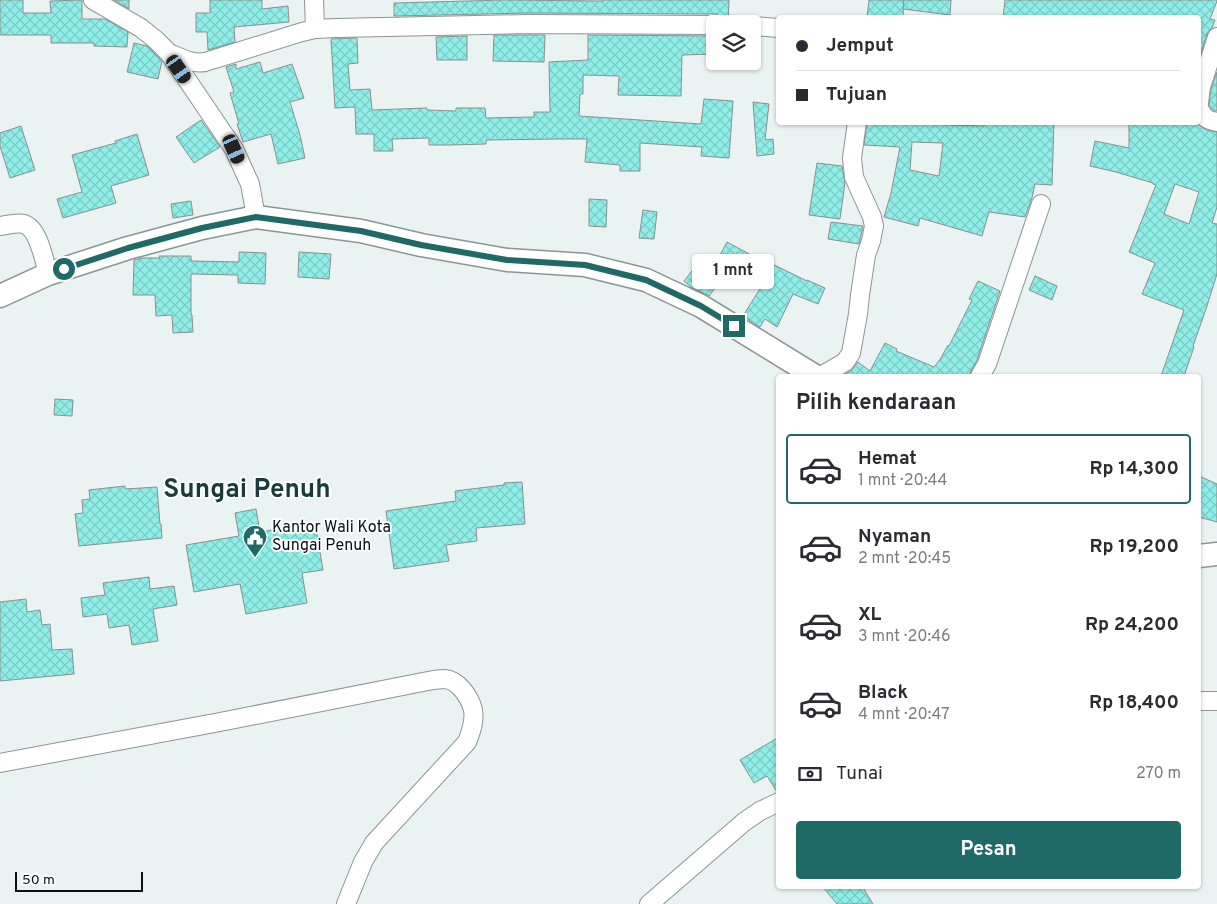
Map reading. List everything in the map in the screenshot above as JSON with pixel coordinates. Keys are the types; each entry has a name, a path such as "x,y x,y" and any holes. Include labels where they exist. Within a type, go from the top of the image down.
{"street":[{"path":"94,0 141,28 156,40 168,54 234,149 250,184 256,217"},
{"path":"314,0 315,29"},
{"path":"168,54 191,62 205,62 286,36 315,29 528,24 706,25"},
{"path":"761,27 776,28"},
{"path":"1201,89 1217,36"},
{"path":"1201,112 1203,117 1217,122"},
{"path":"824,374 845,362 852,353 866,255 874,226 854,177 857,125"},
{"path":"981,374 987,364 1041,204"},
{"path":"0,296 48,274 128,248 202,228 256,217 361,231 421,245 507,260 585,265 646,280 701,306 812,374"},
{"path":"0,226 24,224 36,234 48,274"},
{"path":"1201,556 1217,554"},
{"path":"0,763 428,681 446,679 459,685 466,694 473,710 472,728 467,742 374,843 363,862 346,904"},
{"path":"1201,701 1217,701"},
{"path":"649,904 744,822 776,803"}],"building":[{"path":"0,0 23,0 23,13 51,13 50,1 82,0 82,19 105,19 128,32 127,47 94,46 94,43 51,43 51,35 0,35"},
{"path":"114,0 129,0 129,9"},
{"path":"210,0 262,0 262,9 288,6 289,22 234,27 235,42 208,50 207,32 196,32 196,13 210,13"},
{"path":"504,0 729,0 728,15 528,13 394,16 394,3"},
{"path":"869,0 904,0 903,15 867,15"},
{"path":"904,0 951,0 950,15 903,9"},
{"path":"1005,0 1217,0 1210,19 1215,20 1207,34 1201,53 1201,15 1003,15"},
{"path":"494,35 545,35 544,62 493,61"},
{"path":"588,35 706,36 706,54 682,55 681,96 618,95 619,76 583,75 583,94 580,94 579,116 701,124 704,99 733,101 729,158 701,156 702,147 640,143 640,171 620,171 620,165 585,162 587,139 486,140 486,144 429,145 429,138 392,139 393,151 374,151 374,134 356,134 355,107 335,108 331,39 357,38 358,63 348,64 350,90 370,89 372,110 427,108 427,110 456,111 456,108 485,108 486,118 534,117 534,112 550,112 549,62 588,60"},
{"path":"467,36 467,60 437,60 436,37"},
{"path":"134,43 147,46 162,61 158,79 127,72"},
{"path":"260,62 263,73 292,64 304,98 290,102 305,158 278,164 271,134 243,142 230,93 234,92 226,67 236,64 236,69"},
{"path":"1217,72 1217,111 1209,105 1211,89"},
{"path":"753,102 769,104 765,140 773,139 774,154 757,156"},
{"path":"201,120 220,147 194,163 176,137"},
{"path":"867,125 1054,125 1052,185 1035,184 1025,217 989,212 982,236 920,218 918,226 884,217 900,147 864,145","holes":["912,142 943,143 939,176 910,170"]},
{"path":"1129,125 1199,125 1206,130 1217,132 1217,207 1212,223 1217,224 1217,274 1185,374 1162,374 1184,310 1142,294 1155,263 1129,252 1156,185 1090,166 1095,141 1129,148","holes":["1175,184 1199,192 1189,224 1164,214"]},
{"path":"21,126 35,170 10,178 0,146 0,133"},
{"path":"137,134 149,175 111,186 116,203 63,218 57,199 82,192 72,155 116,143 115,141"},
{"path":"817,163 842,166 845,183 840,219 809,215"},
{"path":"589,199 607,200 606,227 589,226"},
{"path":"191,201 193,215 173,218 171,204"},
{"path":"643,210 657,212 654,239 639,238"},
{"path":"831,222 863,226 859,244 828,239"},
{"path":"727,242 764,262 764,260 825,288 818,304 793,294 777,327 765,319 760,327 743,316 761,287 754,282 730,269 709,296 691,287 684,281 699,262 711,272"},
{"path":"239,252 266,253 265,284 238,283 238,275 191,274 193,332 173,333 172,315 156,316 155,295 133,295 134,260 160,258 159,256 191,256 191,261 239,262"},
{"path":"299,252 331,254 329,279 298,277"},
{"path":"1035,276 1057,286 1052,300 1029,290"},
{"path":"978,281 1000,291 977,360 970,374 846,374 851,371 858,362 870,371 885,343 897,349 896,351 934,367 949,346 972,300 969,299"},
{"path":"55,399 73,400 72,416 54,415"},
{"path":"1201,477 1217,484 1217,522 1201,518"},
{"path":"522,482 525,524 476,528 477,541 446,545 449,561 394,569 386,511 456,501 455,491"},
{"path":"125,486 125,489 157,487 162,538 79,546 75,514 83,513 82,500 90,499 89,490"},
{"name":"Kantor Wali Kota Sungai Penuh","path":"256,509 260,532 315,523 323,570 302,573 307,603 246,614 240,584 194,592 186,545 239,536 235,513"},
{"path":"149,577 150,589 174,586 177,605 153,609 158,641 132,645 129,625 109,628 107,614 83,617 81,598 105,595 103,583"},
{"path":"26,599 27,612 40,610 42,625 50,624 52,650 72,649 74,674 0,681 0,602"},
{"path":"776,739 776,790 767,776 754,783 740,760"},
{"path":"824,889 864,889 873,904 837,904"}],"place":[{"name":"Kantor Wali Kota Sungai Penuh","path":"255,558"}],"district":[{"name":"Sungai Penuh","path":"247,490"}],"route":[{"path":"64,269 128,248 202,228 256,217 361,231 421,245 507,260 585,265 646,280 701,306 734,326"}]}
